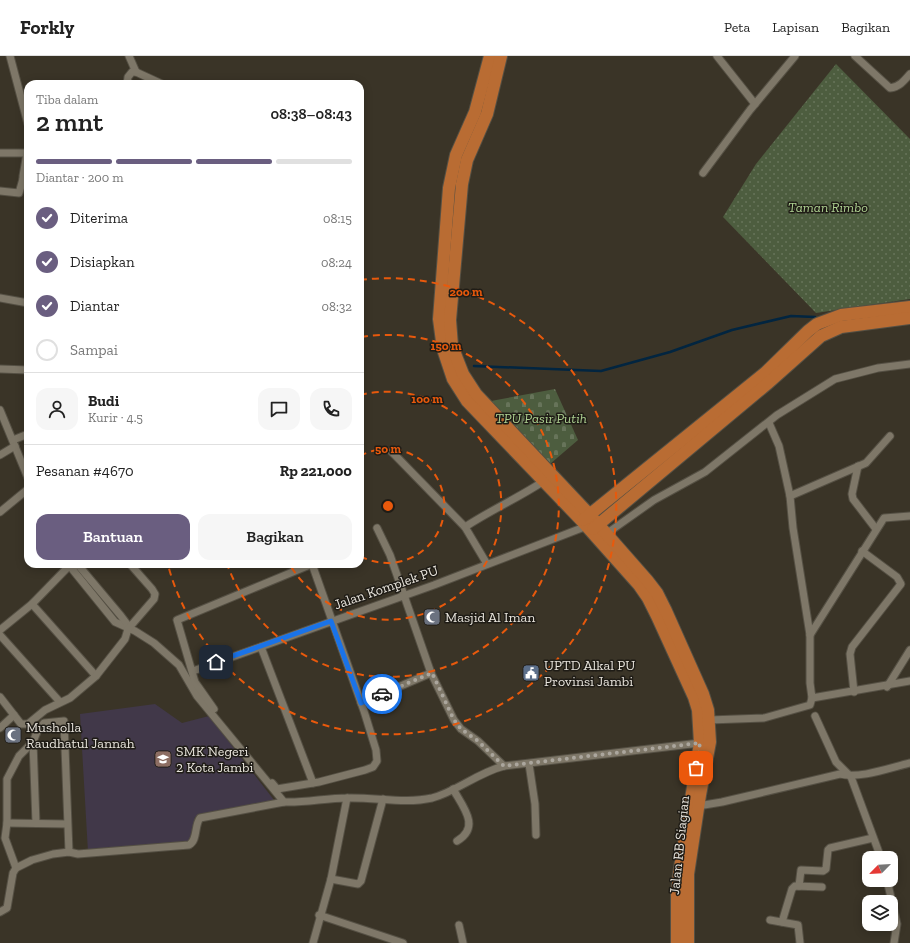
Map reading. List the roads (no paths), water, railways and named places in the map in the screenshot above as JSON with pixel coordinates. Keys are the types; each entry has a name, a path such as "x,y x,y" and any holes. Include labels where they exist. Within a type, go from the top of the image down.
{"highway":[{"path":"490,56 475,112 456,155 449,188 447,290 452,346 464,374 476,394 590,523 652,596"},
{"path":"501,56 487,114 468,160 462,184 447,290 439,319 443,348 453,379 467,401 544,481 590,523 606,534 652,596"},
{"path":"590,523 765,373 817,324 841,315 910,307"},
{"path":"590,523 767,384 821,336 841,327 910,318"},
{"name":"Jalan RB Siagian","path":"652,596 703,694 709,720 710,742 698,806 688,874 688,943"},
{"name":"Jalan RB Siagian","path":"652,596 698,710 700,743 679,874 677,895 677,943"}],"street":[{"path":"10,56 24,109"},
{"path":"129,56 136,72"},
{"path":"717,56 755,104"},
{"path":"703,173 755,104 795,56"},
{"path":"854,56 890,88 901,84 910,74"},
{"path":"128,80 132,72 136,72 153,80"},
{"path":"0,153 24,153"},
{"path":"0,191 19,193 24,184"},
{"path":"0,298 24,303"},
{"path":"606,534 654,500 705,472 769,423 777,415 840,377 878,368 910,364"},
{"path":"0,368 24,370"},
{"path":"0,410 24,468"},
{"path":"709,720 764,718 784,714 810,705 812,698 810,683 810,635 793,528 790,496 779,446 769,423"},
{"path":"790,496 871,459 890,436"},
{"path":"0,456 14,443 24,437"},
{"path":"391,451 465,527 487,564"},
{"path":"858,466 852,494 853,499 876,529"},
{"path":"465,527 489,511 506,504 544,481"},
{"path":"0,512 24,492"},
{"path":"810,635 842,587 876,529 886,517 910,516"},
{"name":"Jalan Komplek PU","path":"193,671 487,564 590,523"},
{"path":"377,528 390,555 432,673 454,720 461,729 478,741 504,766"},
{"path":"854,692 850,654 852,647 901,584 897,577 862,551"},
{"path":"0,630 32,604 66,568"},
{"path":"81,568 121,616 127,624 128,629"},
{"path":"0,697 21,724 28,724 44,710 76,694 96,676 125,639 128,629 154,599 155,594 133,568"},
{"path":"302,568 177,620 195,682 201,692 277,789 313,783 373,767 377,761 376,750 361,703 313,568"},
{"path":"32,604 96,676"},
{"path":"128,629 135,631 154,643 179,665 198,696 284,802"},
{"path":"0,635 60,702"},
{"path":"261,647 313,783"},
{"path":"887,687 910,650"},
{"path":"361,703 432,673"},
{"path":"812,698 887,687 910,682"},
{"path":"0,728 14,715"},
{"path":"815,716 836,762 851,777 878,851"},
{"path":"16,868 5,838 7,823 7,779 19,756 33,742 37,732 44,723 64,721 67,824 70,852"},
{"path":"33,742 36,822"},
{"path":"0,912 7,908 13,873 16,868 39,858 70,852 78,854 189,845 194,840 200,818 284,802 347,798 423,800 434,798 489,770 504,766 700,743"},
{"path":"698,806 722,802 840,774 851,777 910,763"},
{"path":"529,764 535,804 536,835"},
{"path":"453,788 467,815 470,826 466,836 457,841"},
{"path":"313,943 319,915 331,879 347,798"},
{"path":"331,879 353,885 358,884 361,881 383,799"},
{"path":"7,823 36,822 67,824"},
{"path":"799,886 801,870 822,871 826,869 828,850 830,848 873,838"},
{"path":"782,922 792,889 799,886 822,887"},
{"path":"889,887 897,924 894,943"},
{"path":"319,915 403,943"},
{"path":"770,920 798,925 800,943"},
{"path":"459,925 463,943"}],"waterway":[{"path":"474,366 601,371 670,352 732,330 791,316 815,317"}],"place":[{"name":"Masjid Al Iman","path":"432,617"},
{"name":"UPTD Alkal PU Provinsi Jambi","path":"531,673"},
{"name":"Musholla Raudhatul Jannah","path":"13,735"},
{"name":"SMK Negeri 2 Kota Jambi","path":"163,759"}],"park label":[{"name":"Taman Rimbo","path":"828,207"},
{"name":"TPU Pasir Putih","path":"541,418"}]}
